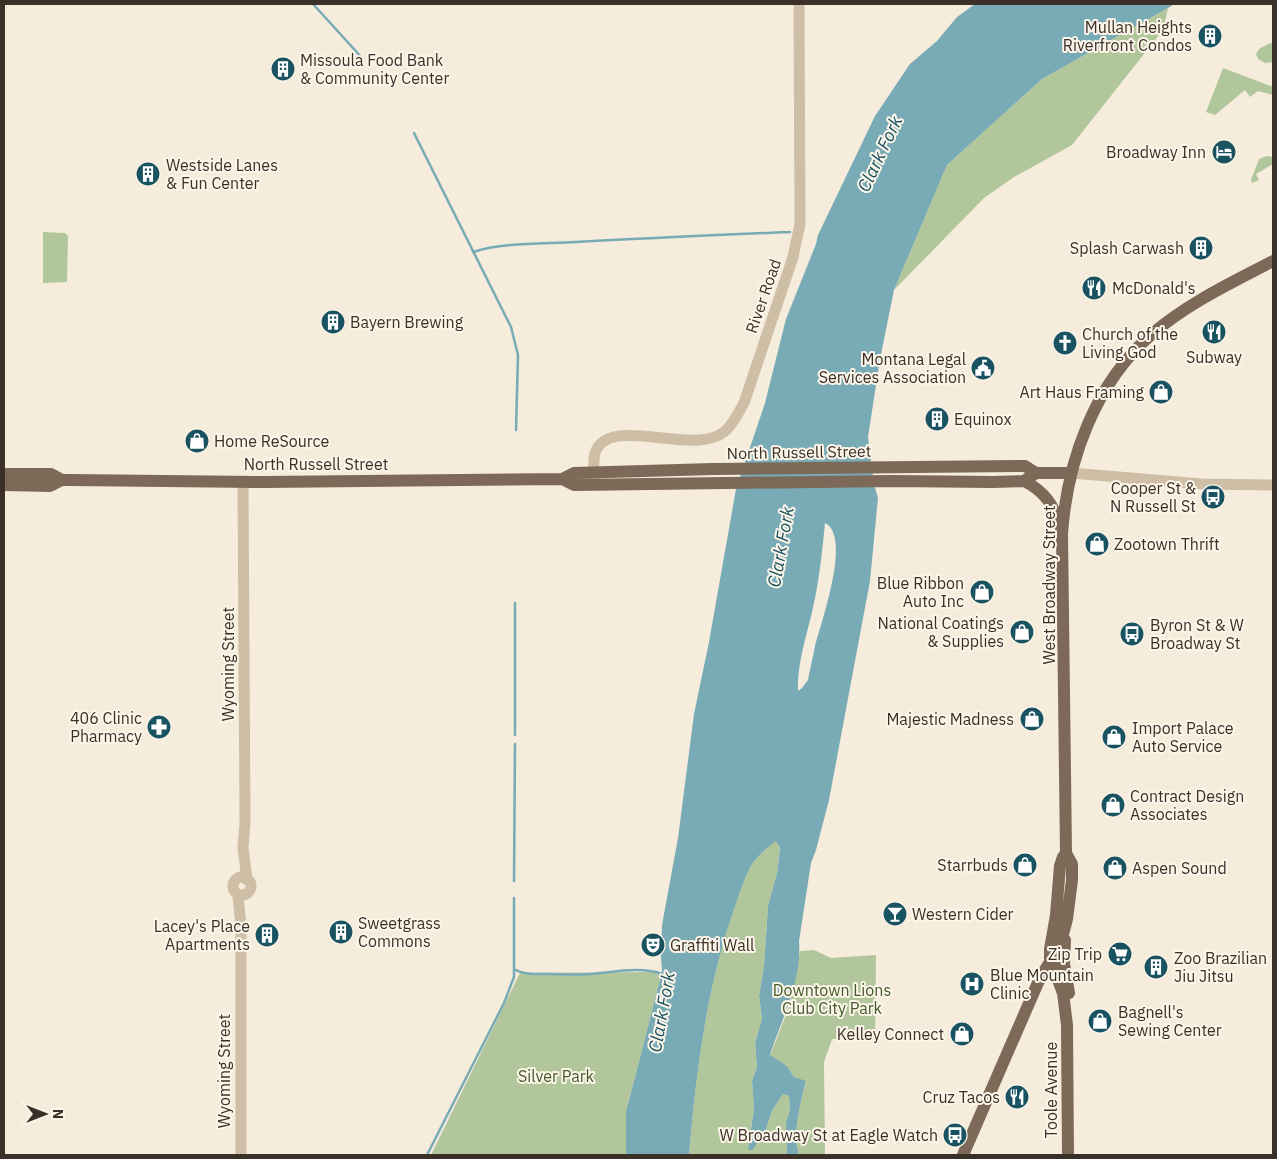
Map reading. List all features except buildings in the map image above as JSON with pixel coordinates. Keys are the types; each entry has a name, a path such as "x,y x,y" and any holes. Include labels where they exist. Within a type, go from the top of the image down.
{"main road":[{"name":"West Broadway Street","path":"963,1155 1040,978 1050,959 1056,954 1060,946 1068,920 1072,864 1066,853 1062,534 1066,491 1077,452 1104,392 1128,358 1151,334 1190,306 1273,261"},
{"name":"North Russell Street","path":"5,477 50,486 66,480 562,479 574,473 714,469 1025,466 1036,474"},
{"name":"North Russell Street","path":"562,479 574,485 1024,481 1036,474 1071,473"},
{"path":"1024,481 1035,486 1048,498 1057,516 1062,534"},
{"name":"West Broadway Street","path":"1050,959 1060,866 1066,853"},
{"name":"Toole Avenue","path":"1067,1025 1069,1015 1068,989 1064,952 1068,920"},
{"name":"Toole Avenue","path":"1050,959 1062,993 1067,1025 1068,1155"}],"street":[{"name":"River Road","path":"594,472 595,453 601,443 612,436 623,434 701,441 714,438 734,421 744,403 793,257 800,224 799,4"},
{"name":"North Russell Street","path":"1071,473 1202,484 1273,485"},
{"name":"Wyoming Street","path":"242,880 240,853 243,847 245,822 243,481"},
{"path":"242,880 250,884 248,892 241,895 236,893 234,885 242,880"},
{"name":"Wyoming Street","path":"241,926 245,916 248,892"},
{"name":"Wyoming Street","path":"236,893 238,896 241,926 241,1155"}],"green space":[{"path":"1168,8 1163,30 1072,145 1014,177 984,198 894,290 947,165 1042,79"},
{"path":"1270,43 1273,44 1273,62 1265,63 1258,59 1256,54 1259,49"},
{"path":"1223,68 1273,87 1273,95 1258,91 1250,97 1245,90 1215,115 1206,112"},
{"path":"1267,156 1273,157 1273,164 1256,174 1259,180 1252,183 1251,180 1259,159"},
{"path":"43,232 65,233 68,236 67,282 43,283"},
{"path":"776,840 780,847 777,873 768,906 764,966 759,996 762,1018 755,1044 757,1067 752,1081 754,1109 748,1148 752,1151 765,1132 772,1111 783,1094 789,1096 790,1110 786,1123 787,1155 689,1155 699,1060 717,964 748,872 758,856"},
{"name":"Downtown Lions Club City Park","path":"814,950 831,958 876,955 875,1039 832,1039 824,1062 825,1155 799,1155 796,1141 797,1129 806,1082 794,1077 787,1066 770,1056 790,1004 800,951"},
{"name":"Silver Park","path":"662,972 628,1104 627,1155 431,1155 520,973"}],"water":[{"name":"Clark Fork","path":"975,4 1175,4 1042,79 947,165 894,290 880,359 868,437 874,484 878,498 870,581 829,800 811,863 794,985 770,1055 787,1066 794,1077 806,1081 797,1129 796,1141 799,1155 787,1155 786,1123 790,1110 789,1096 783,1094 772,1111 765,1132 752,1151 748,1149 754,1109 752,1081 757,1067 755,1044 762,1018 759,996 764,966 768,906 777,873 780,848 776,841 758,856 750,868 742,886 717,965 699,1060 689,1155 626,1155 626,1112 662,972 662,925 678,838 694,714 709,642 736,489 765,403 786,319 818,235 875,116 910,64 937,41 957,17","holes":["825,523 833,531 836,544 835,562 828,600 808,680 798,691 800,661 817,590"]}],"waterway":[{"path":"313,4 363,59"},
{"path":"414,133 511,327 518,355 516,430"},
{"path":"473,252 497,246 524,244 790,232"},
{"path":"515,603 515,735"},
{"path":"514,881 515,744"},
{"path":"427,1155 504,1003 514,977 514,898"},
{"name":"Clark Fork","path":"514,969 535,974 586,974 636,970 663,974"}],"place":[{"name":"Mullan Heights Riverfront Condos","path":"1210,36"},
{"name":"Missoula Food Bank & Community Center","path":"283,69"},
{"name":"Broadway Inn","path":"1224,152"},
{"name":"Westside Lanes & Fun Center","path":"148,174"},
{"name":"Splash Carwash","path":"1201,248"},
{"name":"McDonald's","path":"1094,288"},
{"name":"Bayern Brewing","path":"333,322"},
{"name":"Subway","path":"1214,332"},
{"name":"Church of the Living God","path":"1065,343"},
{"name":"Montana Legal Services Association","path":"983,368"},
{"name":"Art Haus Framing","path":"1161,392"},
{"name":"Equinox","path":"937,419"},
{"name":"Home ReSource","path":"197,441"},
{"name":"Cooper St & N Russell St","path":"1213,497"},
{"name":"Zootown Thrift","path":"1097,544"},
{"name":"Blue Ribbon Auto Inc","path":"982,592"},
{"name":"National Coatings & Supplies","path":"1022,632"},
{"name":"Byron St & W Broadway St","path":"1132,634"},
{"name":"Majestic Madness","path":"1032,719"},
{"name":"406 Clinic Pharmacy","path":"159,727"},
{"name":"Import Palace Auto Service","path":"1114,737"},
{"name":"Contract Design Associates","path":"1113,805"},
{"name":"Starrbuds","path":"1025,865"},
{"name":"Aspen Sound","path":"1115,868"},
{"name":"Western Cider","path":"895,914"},
{"name":"Sweetgrass Commons","path":"341,932"},
{"name":"Lacey's Place Apartments","path":"267,935"},
{"name":"Graffiti Wall","path":"653,945"},
{"name":"Zip Trip","path":"1120,954"},
{"name":"Zoo Brazilian Jiu Jitsu","path":"1156,967"},
{"name":"Blue Mountain Clinic","path":"972,984"},
{"name":"Bagnell's Sewing Center","path":"1100,1021"},
{"name":"Kelley Connect","path":"962,1034"},
{"name":"Cruz Tacos","path":"1017,1097"},
{"name":"W Broadway St at Eagle Watch","path":"955,1135"}]}
